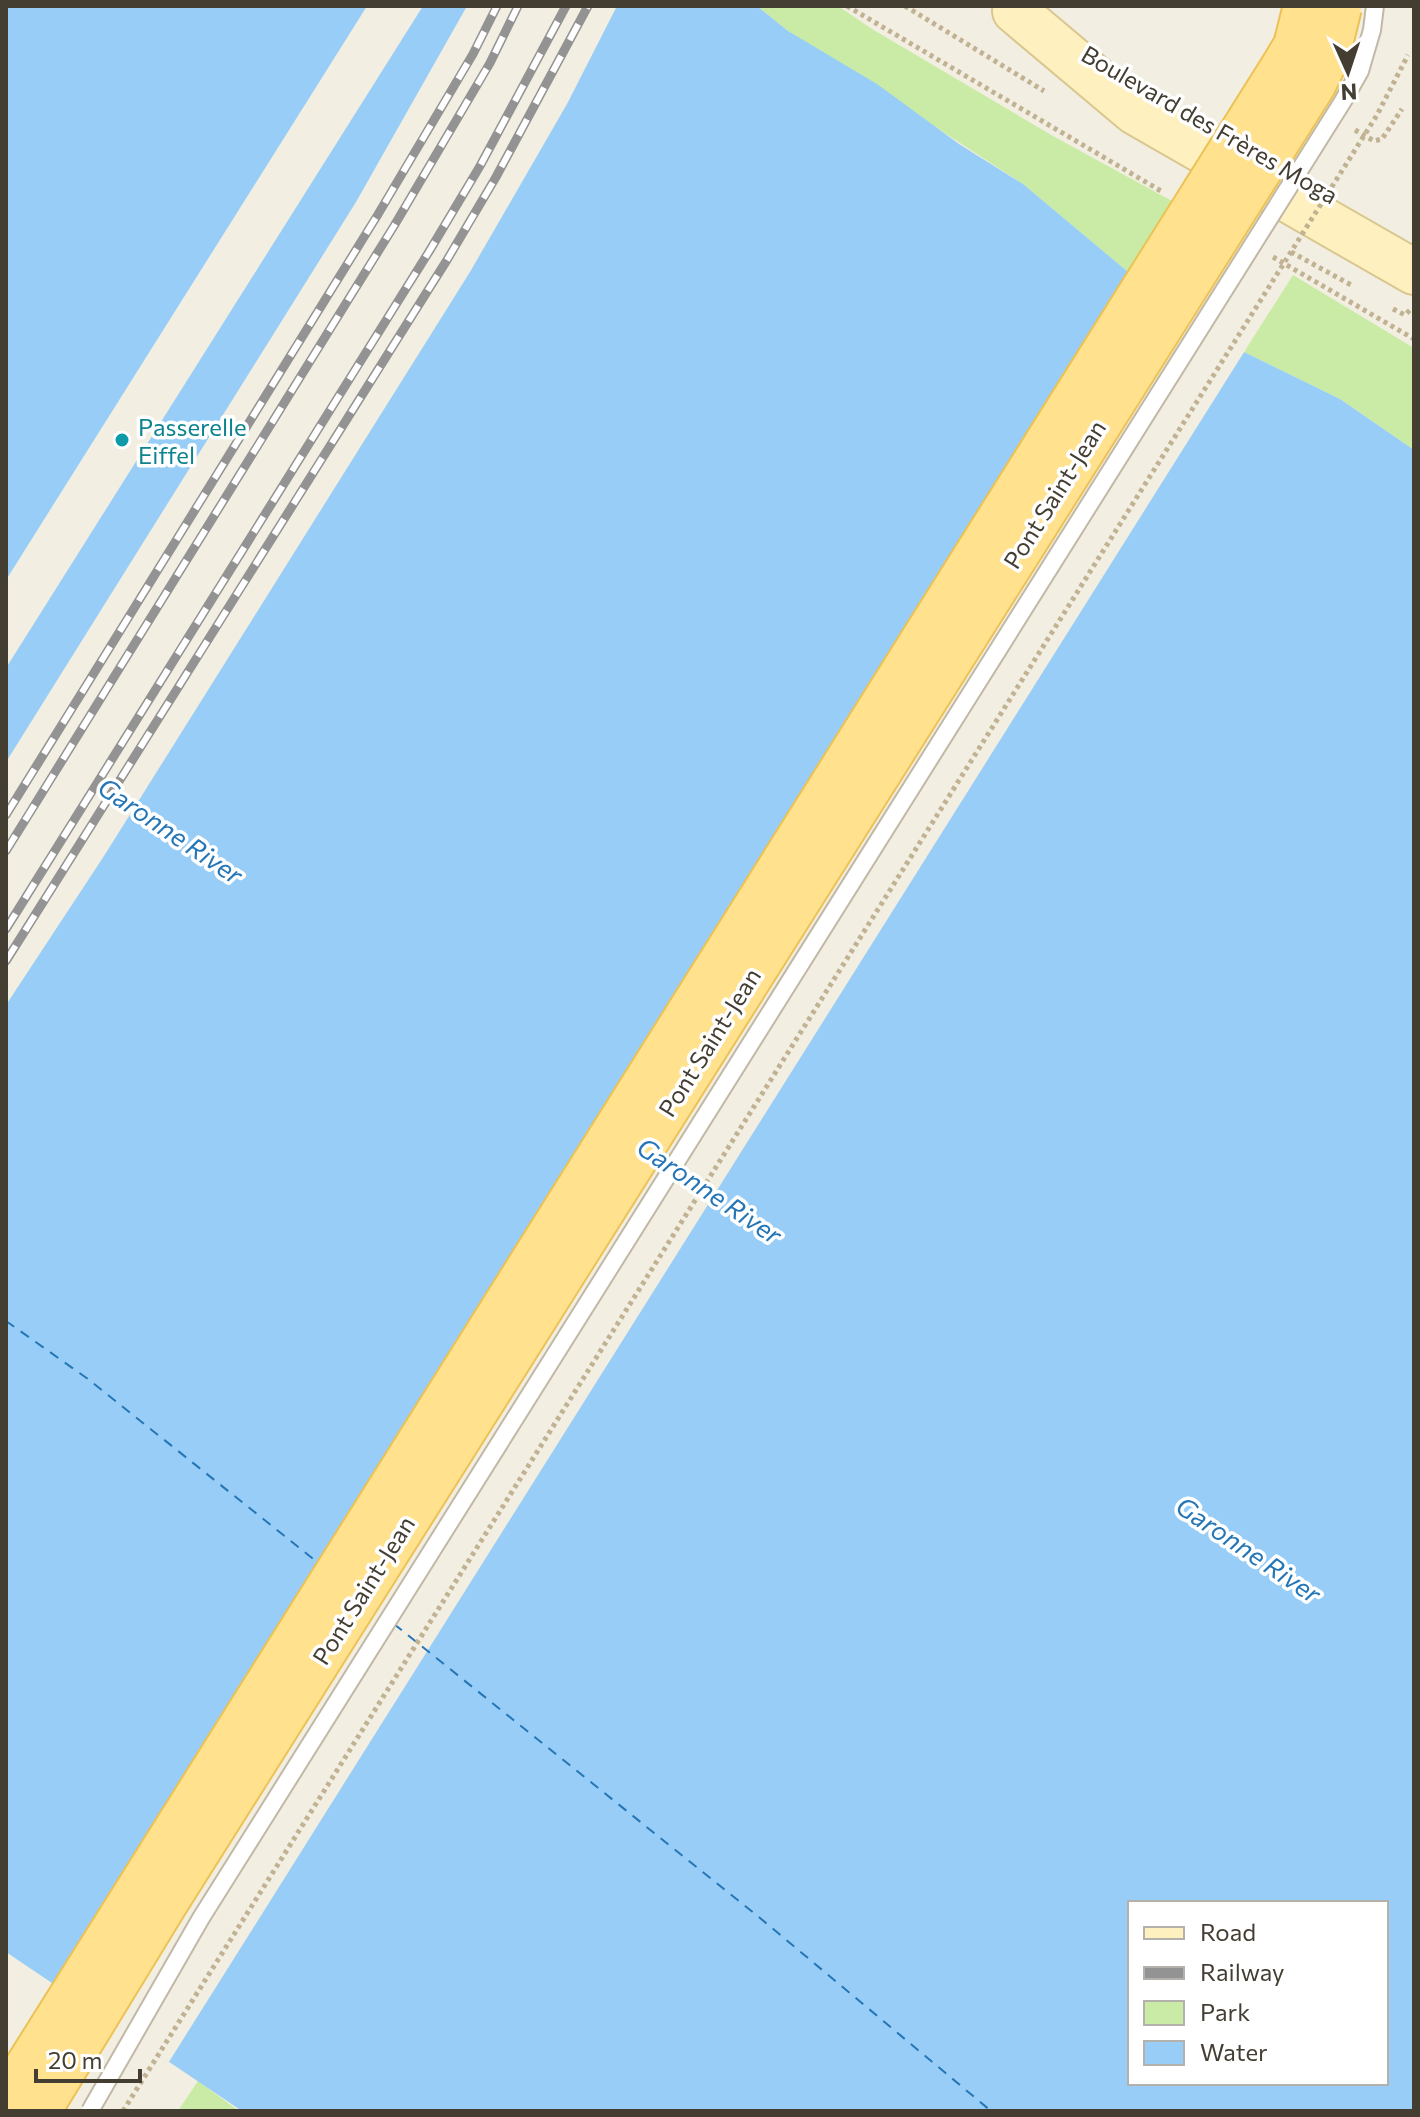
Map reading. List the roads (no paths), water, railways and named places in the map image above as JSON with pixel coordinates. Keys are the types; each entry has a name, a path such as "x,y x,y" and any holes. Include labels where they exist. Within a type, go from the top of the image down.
{"main road":[{"name":"Boulevard des Frères Moga","path":"1011,9 1414,240"},
{"path":"1011,9 1135,112 1403,290"},
{"name":"Pont Saint-Jean","path":"6,2101 1296,46 1348,12"},
{"name":"Pont Saint-Jean","path":"38,2111 165,1903 1314,83 1348,12"}],"lane":[{"path":"90,2111 201,1918 1343,101 1360,71 1348,12"}],"water":[{"name":"Garonne River","path":"6,6 757,6 788,31 877,84 959,144 1023,184 1128,272 1244,352 1340,399 1414,450 1414,2111 242,2111 6,1952"}],"railway":[{"path":"6,815 377,216 473,54 497,6"},
{"path":"6,851 394,226 490,63 518,6"},
{"path":"6,929 430,250 480,166 566,6"},
{"path":"6,961 447,260 496,177 588,6"}],"place":[{"name":"Passerelle Eiffel","path":"122,440"}]}
